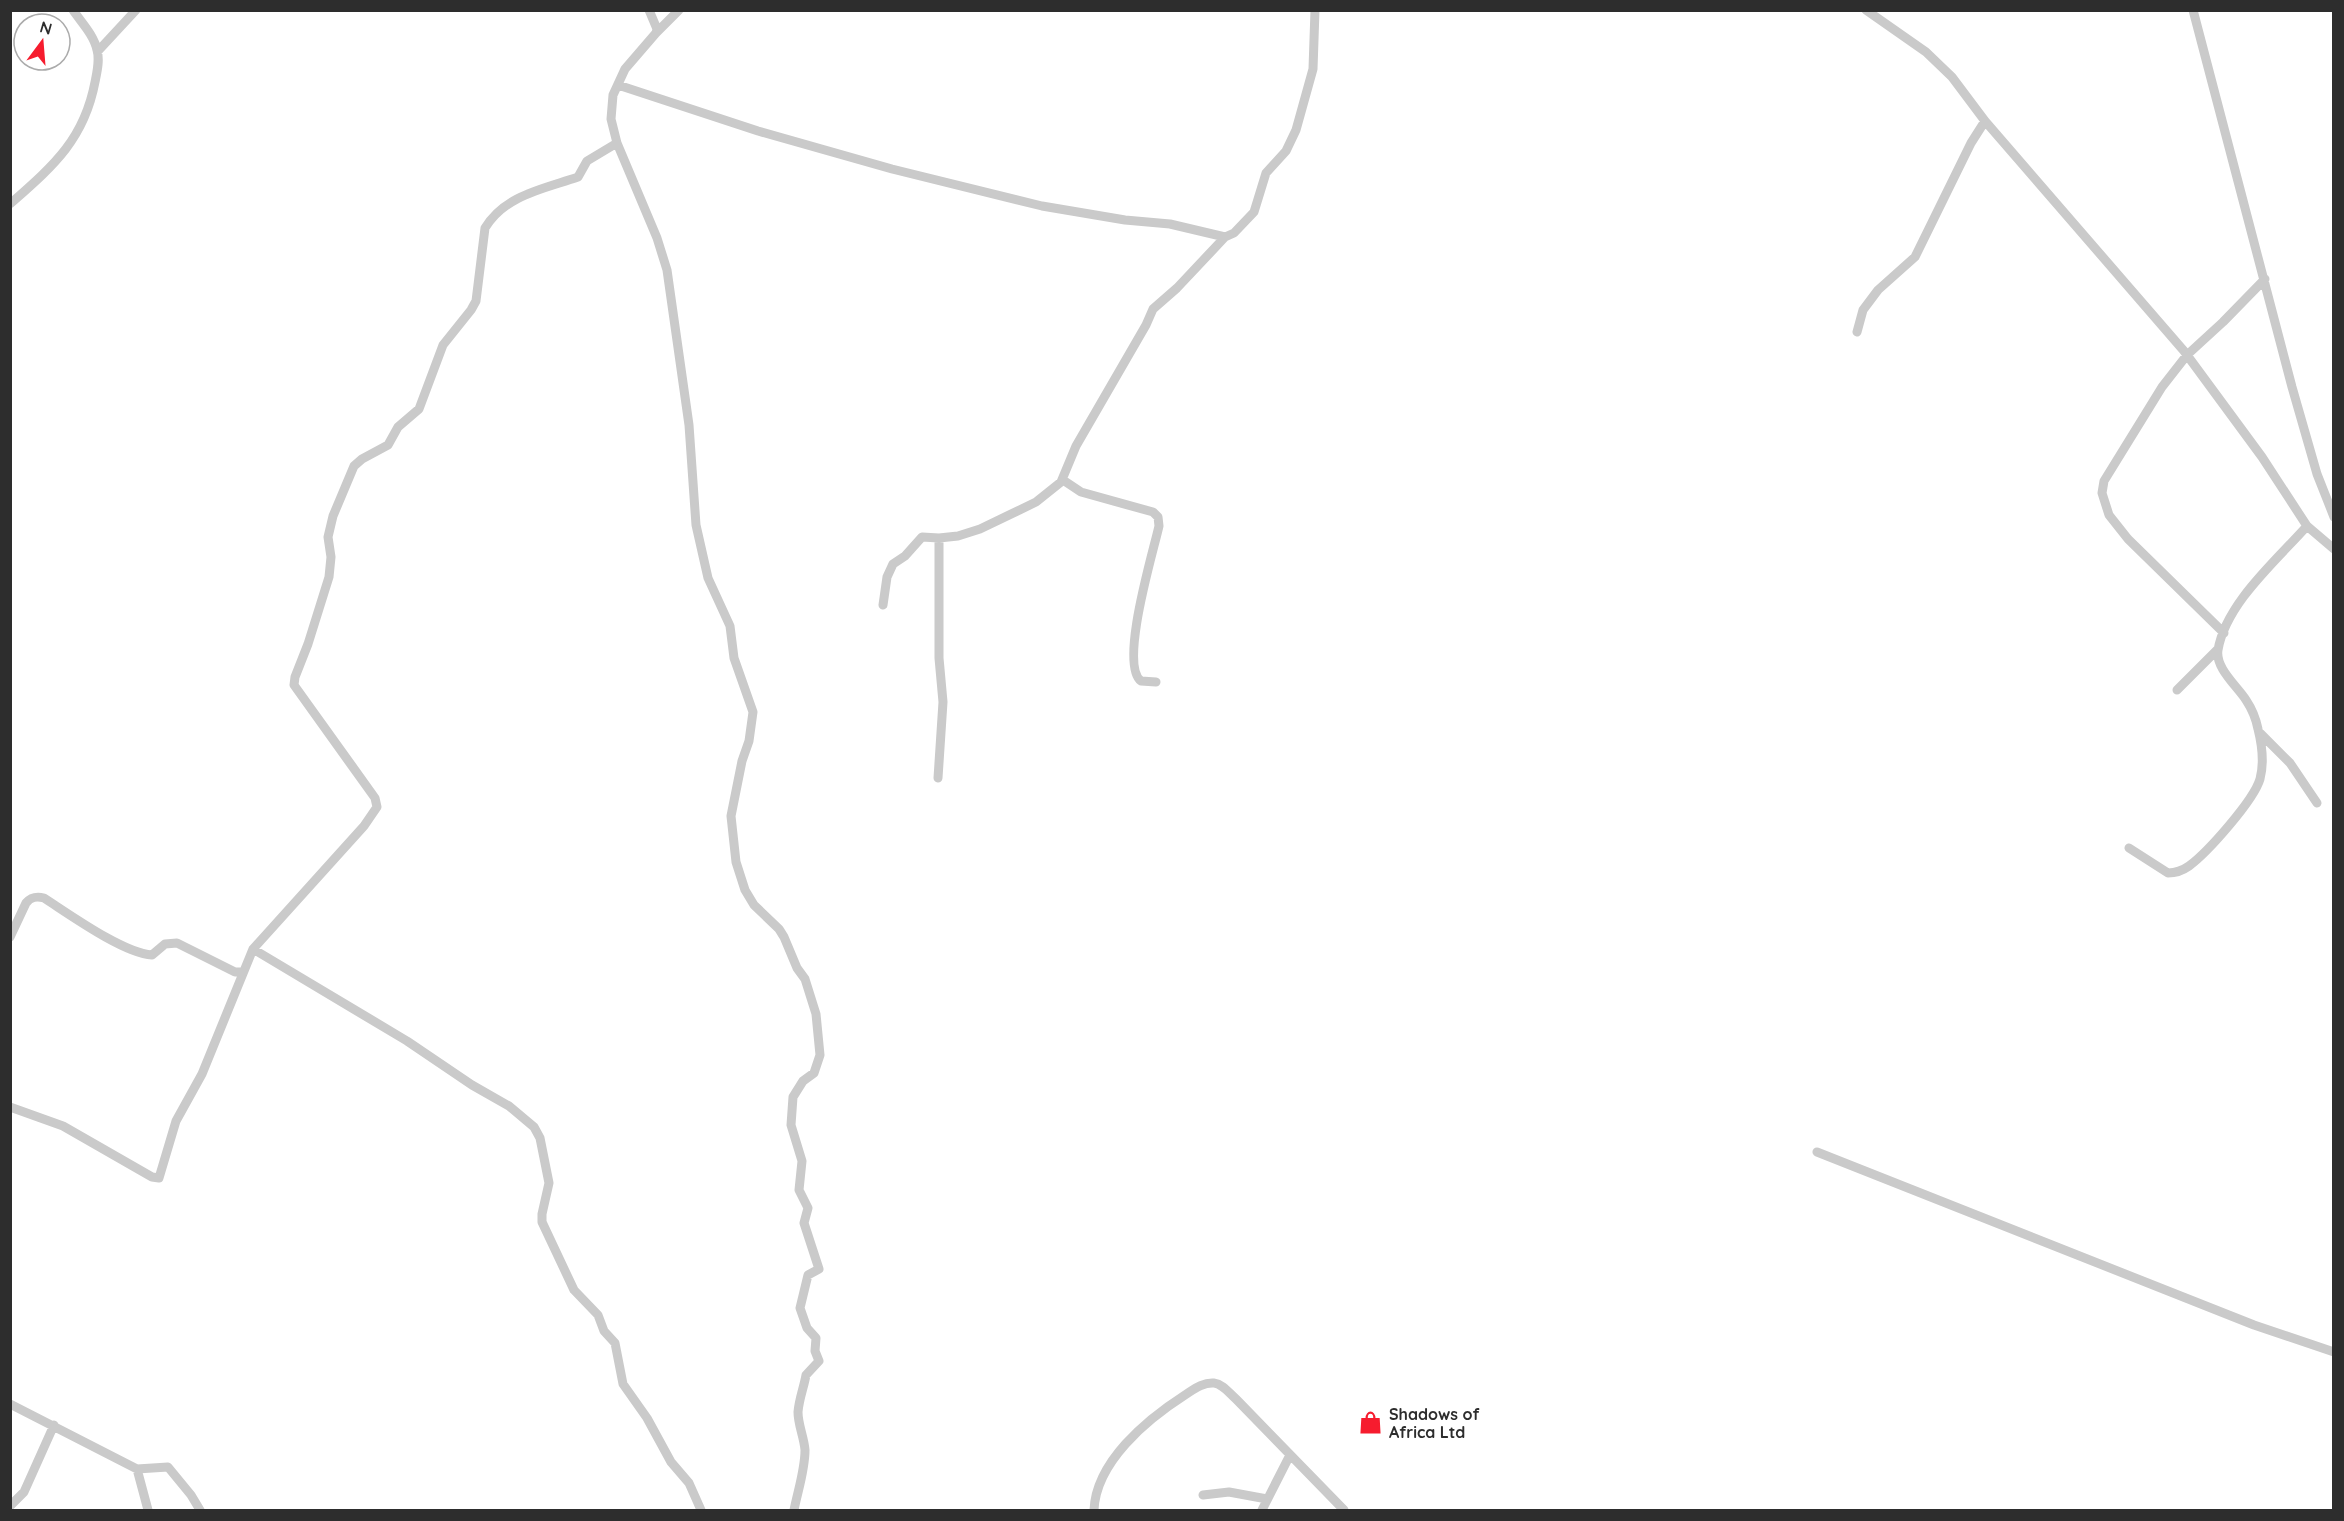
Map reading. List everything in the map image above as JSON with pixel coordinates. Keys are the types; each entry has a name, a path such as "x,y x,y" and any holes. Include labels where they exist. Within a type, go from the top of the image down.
{"street":[{"path":"10,204 43,175 74,140 84,123 93,95 98,68 98,51 73,10"},
{"path":"98,51 136,10"},
{"path":"649,10 656,33"},
{"path":"679,10 629,64 618,85 611,106 611,119 617,143 657,238 667,270 689,425 696,525 708,578 730,626 734,658 753,712 749,741 742,761 731,816 736,862 745,890 754,905 779,929 784,937 797,968 805,979 816,1014 820,1055 814,1073 803,1081 794,1095 791,1108 791,1129 802,1161 799,1190 808,1208 804,1223 819,1268 817,1272 811,1272 808,1275 800,1304 807,1328 816,1338 814,1348 819,1361 806,1375 798,1408 805,1453 803,1473 794,1510"},
{"path":"883,605 887,578 893,564 905,556 922,537 939,538 968,533 1036,502 1063,480 1076,446 1153,309 1177,288 1225,237 1234,233 1254,212 1266,173 1286,151 1296,130 1313,69 1315,10"},
{"path":"1866,10 1926,52 1941,66 1985,121 2187,355 2262,457 2307,525 2334,549"},
{"path":"2193,10 2292,387 2318,474 2334,518"},
{"path":"618,85 758,131 892,170 1042,206 1125,220 1170,224 1225,237"},
{"path":"1857,332 1863,310 1878,290 1915,257 1971,143 1985,121"},
{"path":"10,1107 63,1126 152,1177 159,1178 176,1121 202,1074 253,950 364,826 377,807 375,798 294,685 329,577 331,557 328,537 333,516 354,466 388,445 398,427 422,405 442,345 476,301 485,228 491,219 512,201 578,177 587,160 617,143"},
{"path":"2224,633 2128,539 2109,515 2102,493 2104,481 2156,396 2187,355 2265,279"},
{"path":"1063,480 1081,492 1142,508 1153,512 1158,517 1159,526 1134,636 1136,674 1141,681 1156,682"},
{"path":"2177,690 2217,650 2236,606 2307,525"},
{"path":"938,778 942,702 939,658 939,538"},
{"path":"2129,848 2168,873 2177,872 2193,863 2225,830 2256,789 2261,771 2262,749 2259,732 2250,706 2221,666 2217,650"},
{"path":"2259,732 2290,763 2317,803"},
{"path":"10,937 26,903 38,896 94,930 140,952 152,955 165,944 177,944 235,972 243,972"},
{"path":"253,950 407,1041 472,1085 508,1106 534,1127 540,1138 549,1183 542,1222 574,1290 598,1315 604,1331 615,1344 623,1384 647,1418 671,1462 689,1483 701,1510"},
{"path":"1817,1152 2254,1325 2334,1352"},
{"path":"1094,1510 1095,1495 1099,1485 1119,1452 1166,1408 1208,1383 1221,1386 1344,1510"},
{"path":"10,1404 137,1469 168,1467 200,1510"},
{"path":"10,1506 24,1492 54,1425"},
{"path":"1262,1510 1290,1455"},
{"path":"137,1469 148,1510"},
{"path":"1203,1495 1229,1492 1267,1499"}],"place":[{"name":"Shadows of Africa Ltd","path":"1371,1423"}]}
